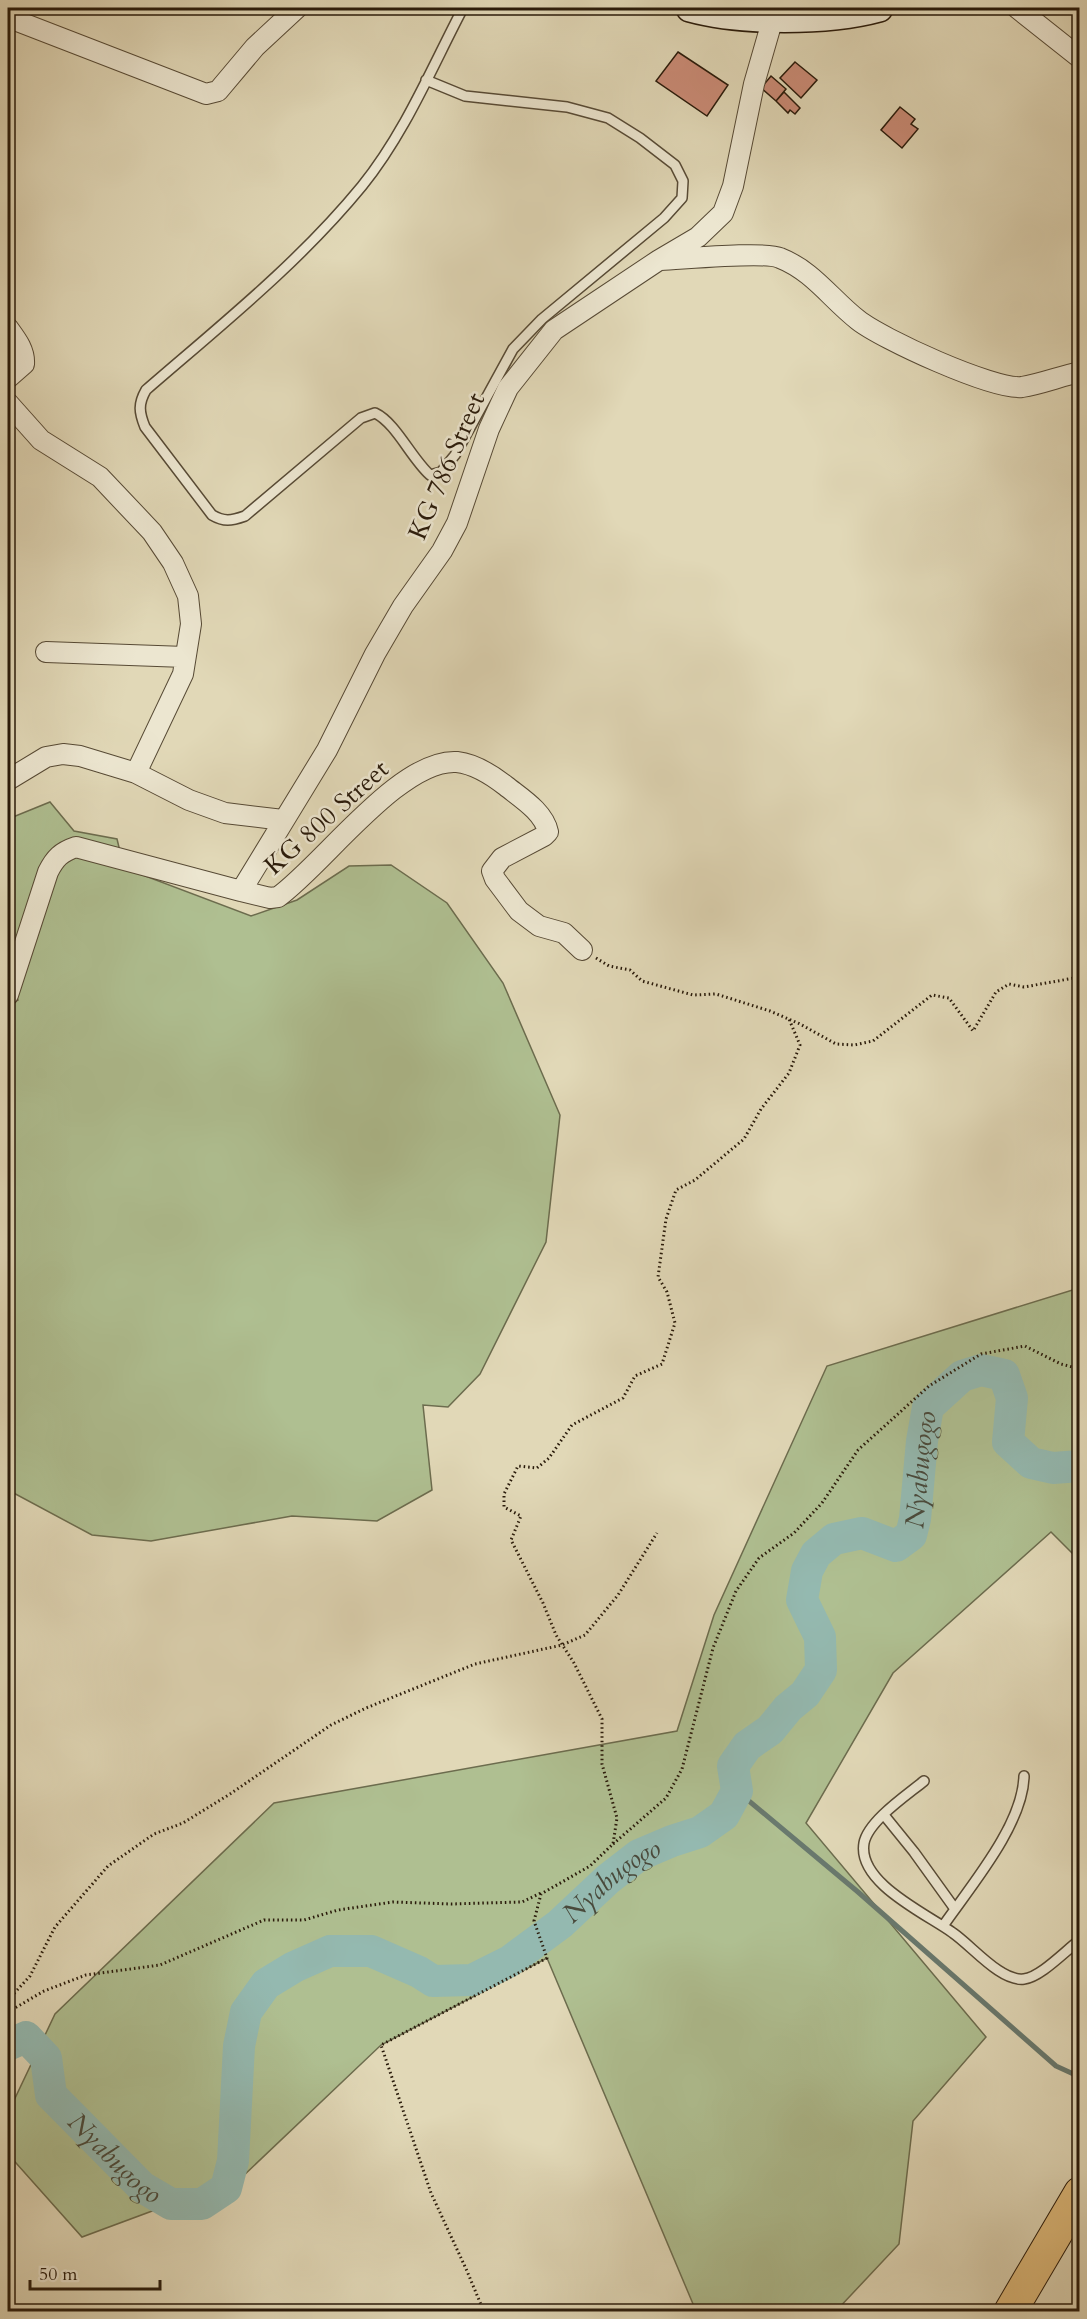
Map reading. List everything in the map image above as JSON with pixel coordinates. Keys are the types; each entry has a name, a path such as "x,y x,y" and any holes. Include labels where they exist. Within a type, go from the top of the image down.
{"highway":[{"path":"1010,2312 1080,2193"}],"main road":[{"path":"690,8 718,14 773,18 831,15 879,8"}],"street":[{"path":"11,21 206,94 218,91 255,47 297,8"},
{"path":"1017,8 1080,58"},
{"name":"KG 786 Street","path":"283,820 327,750 375,654 403,606 442,551 457,523 489,429 508,388 554,330 659,260 698,237 723,213 733,186 754,84 773,18"},
{"path":"659,260 777,256 813,277 858,320 881,335 971,374 1020,387 1080,372"},
{"path":"8,328 19,342 24,357 24,364 8,378"},
{"path":"8,403 41,440 100,477 152,532 173,563 188,596 191,624 183,674 136,773"},
{"path":"46,652 185,657"},
{"path":"8,780 46,757 63,754 80,756 136,773 189,800 225,813 283,820"},
{"name":"KG 800 Street","path":"8,995 48,872 54,860 62,852 76,847 241,891 270,898 278,897 397,786 421,771 457,762 489,773 530,805 547,825 548,832 544,836 502,858 492,870 495,879 519,911 539,926 564,933 582,950"},
{"name":"KG 800 Street","path":"241,891 283,820"}],"lane":[{"path":"426,80 465,96 567,107 608,118 640,138 675,165 682,181 682,198 664,218 542,319 513,349 454,455 441,472 430,475 384,417 375,413 361,418 244,516 234,520 223,520 212,515 145,427 139,412 140,400 146,390 286,268 362,186 399,132 426,80 464,8"},
{"path":"943,1926 987,1864 1017,1812 1024,1776"},
{"path":"924,1781 870,1828 866,1836 864,1851 868,1863 890,1892 969,1944 997,1970 1014,1979 1026,1979 1038,1973 1080,1940"},
{"path":"884,1815 955,1909"}],"path":[{"path":"582,950 609,966 630,970 642,981 693,995 716,994 789,1019 836,1044 854,1045 873,1041 932,995 949,998 973,1031 996,992 1009,984 1024,987 1080,977"},
{"path":"613,1844 616,1818 602,1764 602,1719 574,1663 562,1645 512,1540 521,1516 504,1506 504,1494 518,1466 537,1468 549,1458 572,1425 623,1398 635,1376 662,1364 675,1323 667,1293 658,1277 666,1219 676,1190 695,1180 744,1139 761,1109 789,1072 800,1045 789,1019"},
{"path":"8,2012 44,1991 86,1975 160,1965 264,1920 304,1920 338,1910 393,1902 451,1904 522,1902 590,1866 666,1798 682,1769 712,1648 736,1591 759,1558 795,1533 822,1503 858,1450 929,1386 981,1354 1025,1346 1060,1364 1080,1370"},
{"path":"8,2000 30,1976 55,1928 108,1866 154,1834 183,1823 230,1794 331,1725 366,1708 475,1664 562,1645 585,1635 618,1595 657,1533"},
{"path":"484,2312 431,2193 381,2045 548,1958 534,1921 541,1894 547,1890"}],"green space":[{"path":"50,802 74,831 117,839 124,868 251,916 297,900 349,866 391,865 447,903 503,983 560,1115 546,1242 480,1374 448,1407 423,1405 432,1490 377,1521 292,1516 151,1541 92,1535 8,1490 8,1005 18,1000 8,987 8,819"},
{"path":"1079,1288 1079,1560 1051,1532 893,1673 806,1823 986,2037 913,2121 899,2244 836,2311 696,2311 547,1958 381,2045 241,2178 82,2237 8,2154 8,2113 55,2014 274,1803 677,1731 714,1615 827,1366"}],"building":[{"path":"678,52 728,85 707,116 656,81"},
{"path":"795,62 817,80 801,98 780,78"},
{"path":"771,76 786,89 776,101 761,88"},
{"path":"784,92 800,108 795,114 790,110 788,113 776,101"},
{"path":"900,107 915,119 911,124 918,129 902,148 881,130"}],"waterway":[{"name":"Nyabugogo","path":"8,2045 26,2037 46,2058 51,2095 142,2187 171,2204 202,2204 226,2188 233,2161 239,2046 246,2012 266,1984 294,1967 330,1951 371,1951 419,1972 433,1981 472,1980 510,1961 560,1924 608,1879 639,1855 700,1832 724,1815 737,1791 733,1766 747,1746 770,1730 788,1708 805,1694 821,1670 820,1637 802,1600 807,1571 816,1554 834,1539 862,1533 896,1546 911,1535 915,1519 922,1441 928,1407 962,1376 981,1370 1004,1375 1012,1398 1008,1442 1031,1463 1053,1468 1080,1466"},
{"path":"737,1791 858,1892 1056,2066 1080,2077"}]}
